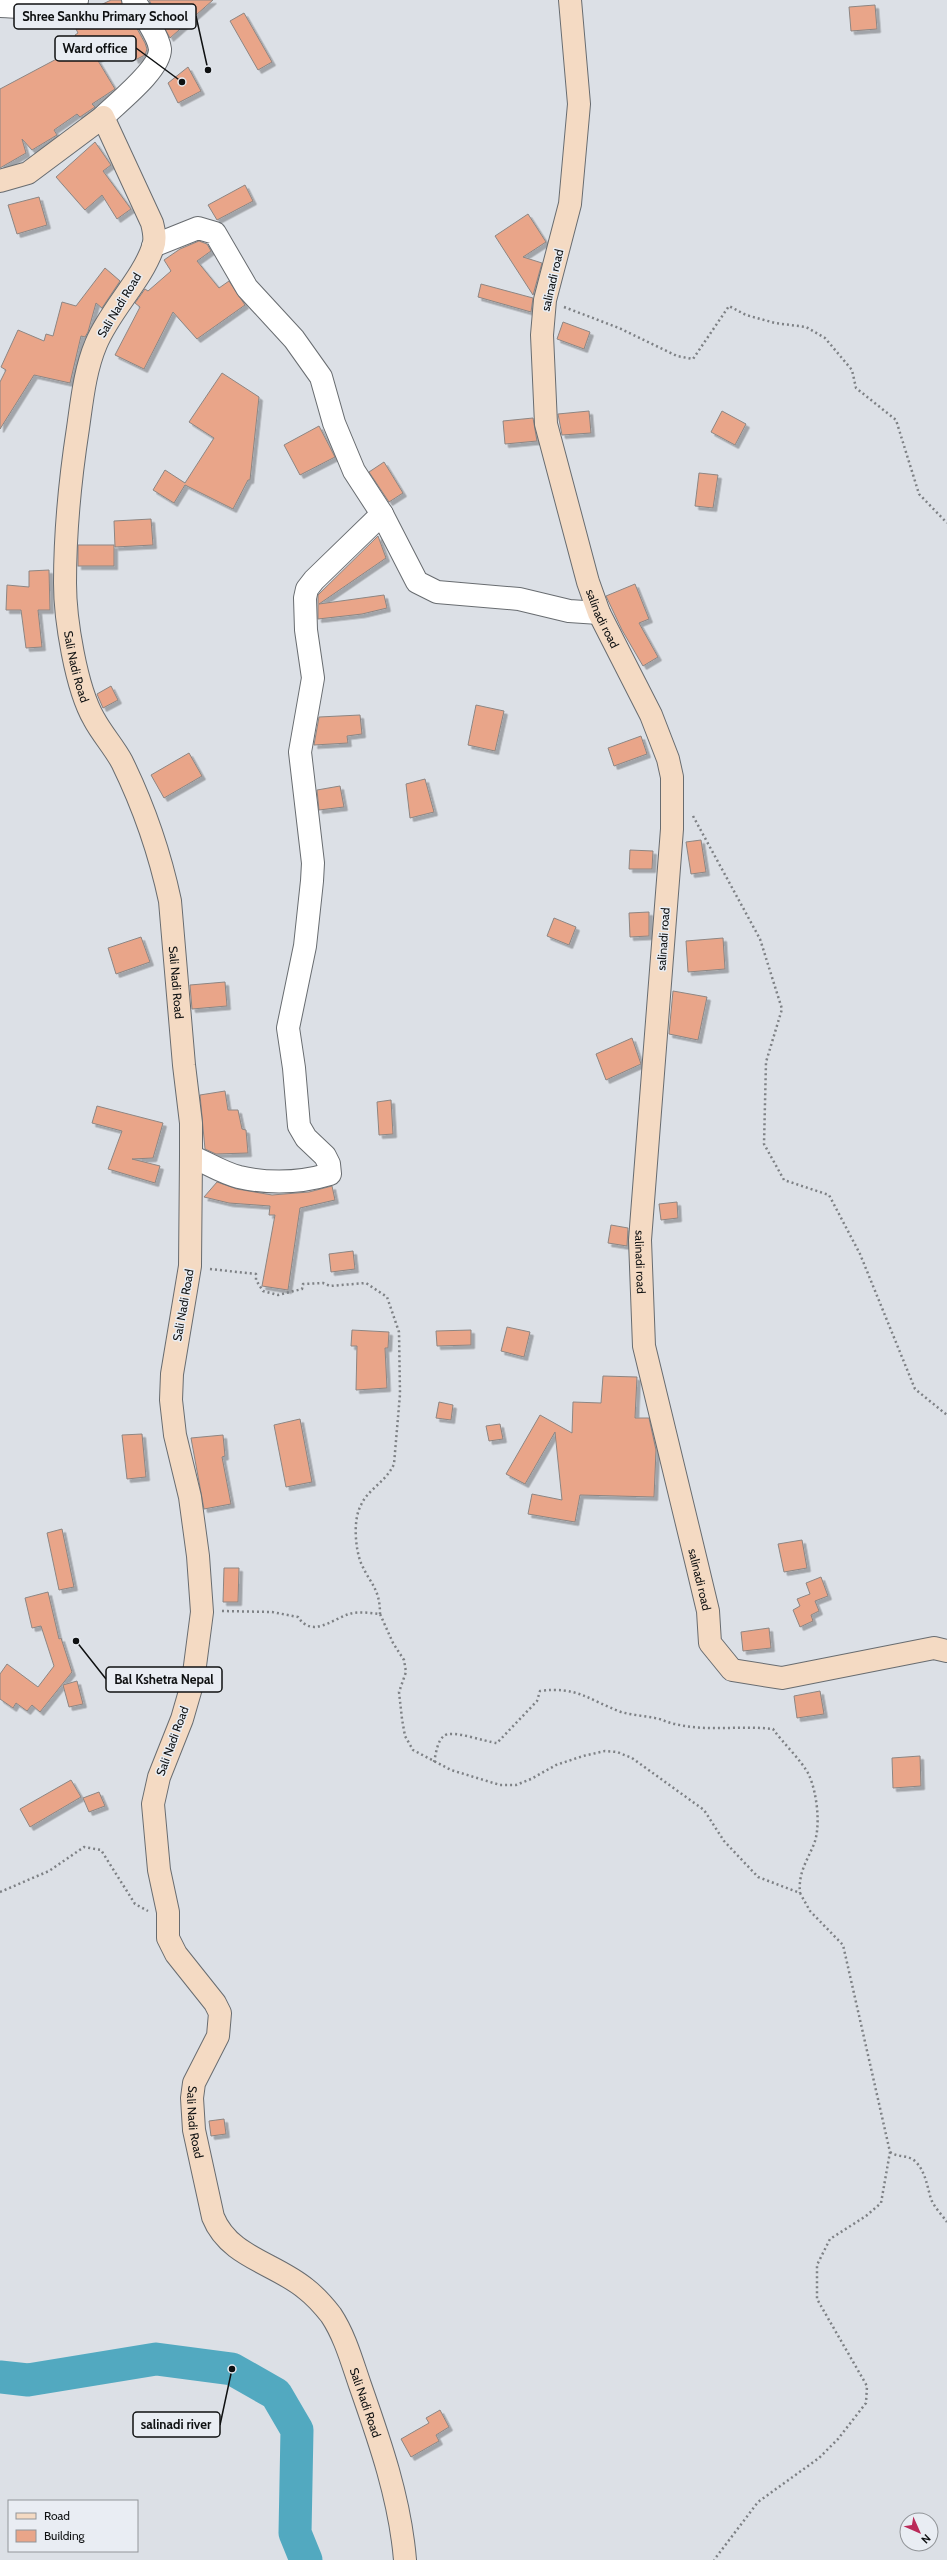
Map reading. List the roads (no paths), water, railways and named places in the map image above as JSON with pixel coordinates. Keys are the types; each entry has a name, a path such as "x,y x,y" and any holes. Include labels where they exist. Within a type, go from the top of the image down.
{"main road":[{"name":"salinadi road","path":"570,0 579,104 570,204 545,300 542,342 546,424 588,582 599,613 651,715 672,777 672,829 640,1240 644,1346 708,1611 710,1643 732,1670 782,1678 934,1648 947,1652"},
{"path":"0,181 28,173 103,117"},
{"name":"Sali Nadi Road","path":"103,117 152,223 154,234 153,246 146,262 110,316 96,344 86,375 68,498 65,598 84,698 94,719 121,761 143,813 166,882 170,901 184,1065 191,1123 192,1156 190,1266 172,1374 171,1400 175,1435 190,1497 198,1556 202,1612 193,1681 182,1719 159,1777 153,1804 159,1870 168,1912 168,1938 176,1954 215,2003 220,2013 218,2036 194,2083 192,2098 194,2130 213,2217 218,2228 236,2248 280,2270 307,2289 331,2316 347,2347 390,2474 402,2524 405,2560"}],"street":[{"path":"0,6 36,8 65,6 77,0"},
{"path":"103,117 143,78 157,62 160,54 159,44 154,34 133,0"},
{"path":"153,246 198,228 215,233 247,288 294,339 321,377 334,423 354,471 382,514 410,573 417,582 426,588 437,592 519,599 569,611 599,613"},
{"path":"192,1156 238,1177 294,1182 330,1174 329,1164 325,1156 306,1138 299,1126 294,1068 288,1028 305,946 313,863 300,752 313,674 306,630 305,598 307,589 314,580 382,514"}],"waterway":[{"path":"0,2377 28,2380 156,2359 232,2369 276,2394 297,2430 295,2533 306,2560"}],"place":[{"name":"Shree Sankhu Primary School","path":"208,70"},
{"name":"Ward office","path":"182,82"},
{"name":"Bal Kshetra Nepal","path":"76,1641"},
{"name":"salinadi river","path":"232,2369"}]}
